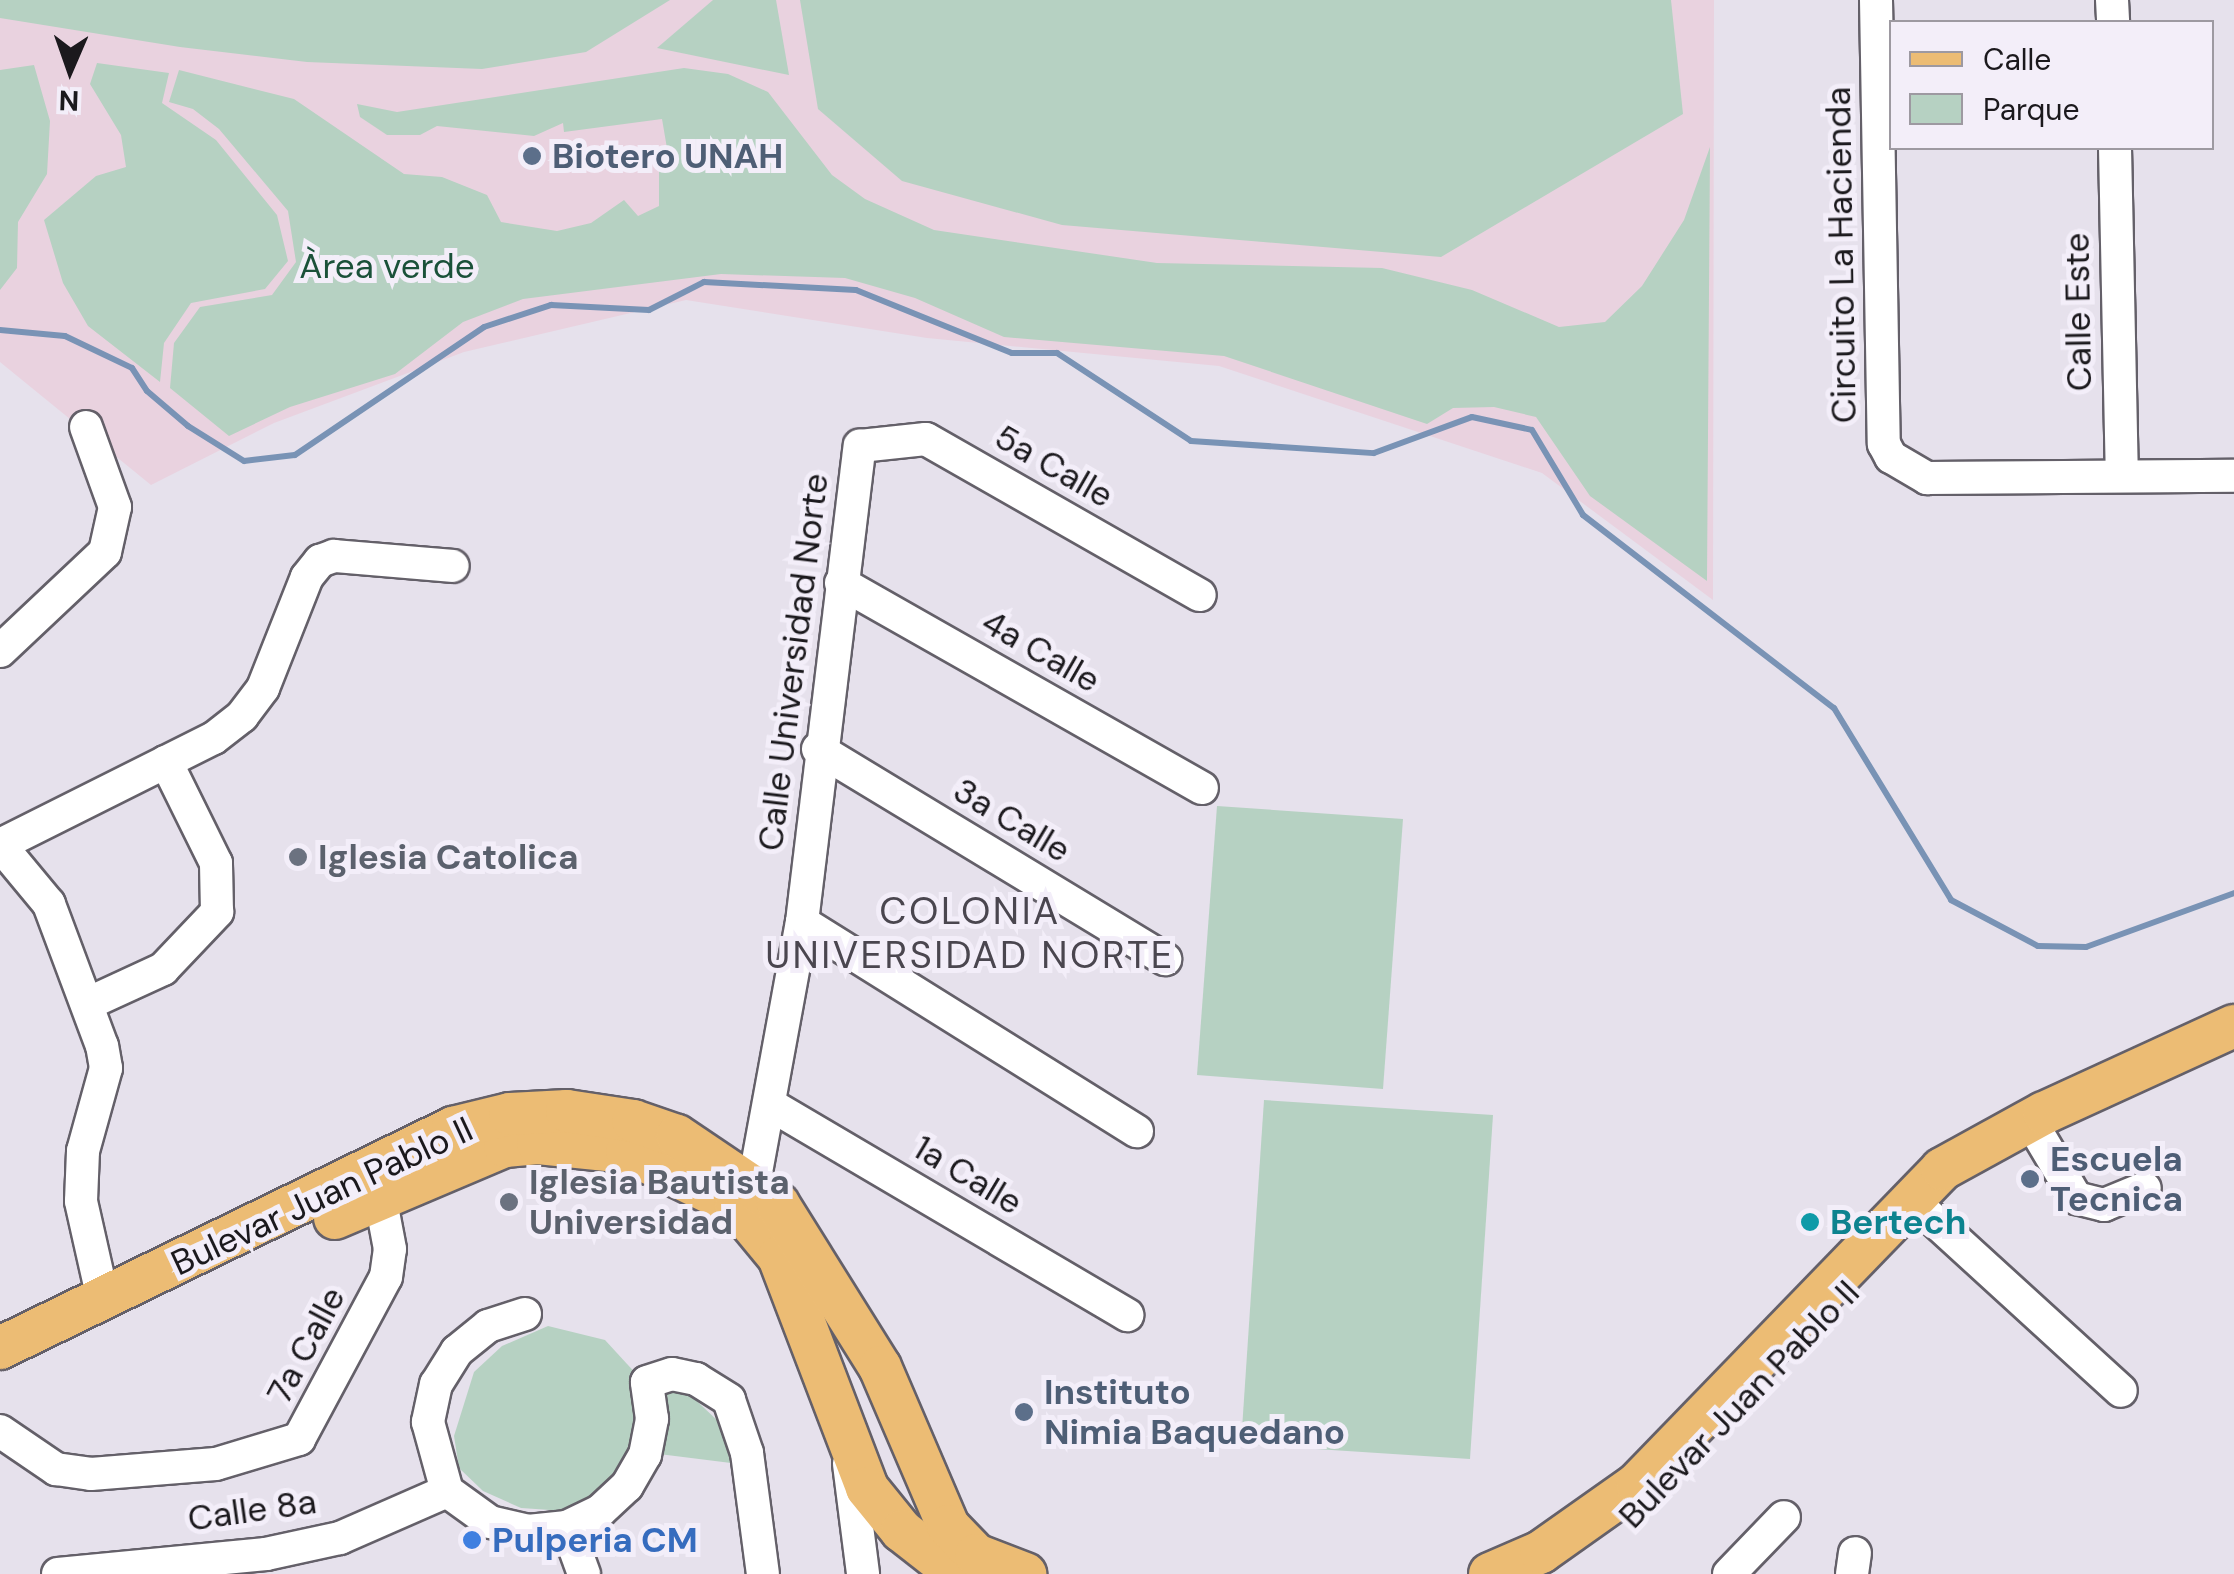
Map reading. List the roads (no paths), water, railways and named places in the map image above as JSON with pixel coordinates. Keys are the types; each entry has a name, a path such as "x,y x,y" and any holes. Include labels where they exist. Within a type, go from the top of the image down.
{"main road":[{"name":"Bulevar Juan Pablo II","path":"1490,1574 1541,1552 1637,1484 1942,1169 2044,1114 2234,1026"},
{"name":"Bulevar Juan Pablo II","path":"1548,1574 1600,1544 1681,1468 1925,1212 1996,1161 2234,1050"},
{"name":"Bulevar Juan Pablo II","path":"0,1348 452,1128 510,1114 567,1110 633,1121 676,1136 754,1184 803,1235 880,1367 948,1526 976,1554 1025,1574"},
{"name":"Bulevar Juan Pablo II","path":"0,1377 380,1196 522,1144 579,1142 670,1168 736,1205 761,1228 800,1303 848,1448 868,1488 916,1544 957,1574"},
{"path":"880,1367 846,1361 832,1394 862,1445 876,1453 902,1448 910,1432"}],"street":[{"name":"Circuito La Hacienda","path":"1876,0 1884,444 1891,457 1927,478 2234,476"},
{"name":"Calle Este","path":"2115,150 2122,475"},
{"path":"0,651 105,552 115,507 86,427"},
{"name":"5a Calle","path":"860,446 926,439 1200,595"},
{"name":"Calle Universidad Norte","path":"754,1184 802,922 818,749 860,446"},
{"path":"102,1299 80,1201 84,1151 106,1068 87,1004 49,904 0,845 166,762 242,716 262,688 307,577 320,561 334,556 453,566"},
{"name":"4a Calle","path":"841,583 1202,788"},
{"name":"3a Calle","path":"818,749 1165,959"},
{"path":"87,1004 163,969 217,912 216,863 166,762"},
{"path":"802,922 1137,1131"},
{"name":"1a Calle","path":"769,1104 1127,1315"},
{"path":"2041,1138 2076,1198 2104,1205 2145,1188"},
{"name":"7a Calle","path":"0,1431 42,1463 91,1474 216,1464 299,1439 386,1277 390,1250 380,1196"},
{"path":"1925,1212 2121,1391"},
{"path":"525,1314 488,1326 457,1350 436,1384 428,1422 447,1491 490,1522 528,1531 567,1526 600,1511 627,1486 645,1454 652,1419 647,1382 672,1374 696,1379 729,1400 747,1454 763,1574"},
{"path":"848,1448 861,1568"},
{"name":"Calle 8a","path":"58,1574 266,1554 340,1538 447,1491"},
{"path":"1729,1574 1784,1518"},
{"path":"567,1526 584,1574"},
{"path":"861,1568 881,1540 916,1544"}],"waterway":[{"path":"0,330 65,336 132,368 147,391 188,426 244,461 295,455 484,327 551,305 649,310 704,282 856,290 1012,353 1057,353 1191,441 1374,453 1472,417 1532,430 1583,515 1834,708 1951,900 2038,946 2086,947 2234,893"}],"place":[{"name":"Biotero UNAH","path":"532,156"},
{"name":"Iglesia Catolica","path":"298,857"},
{"name":"Escuela Tecnica","path":"2030,1179"},
{"name":"Iglesia Bautista Universidad","path":"509,1202"},
{"name":"Bertech","path":"1810,1222"},
{"name":"Instituto Nimia Baquedano","path":"1024,1412"},
{"name":"Pulperia CM","path":"472,1540"}],"district":[{"name":"COLONIA UNIVERSIDAD NORTE","path":"970,934"}],"park label":[{"name":"Àrea verde","path":"387,266"}]}
